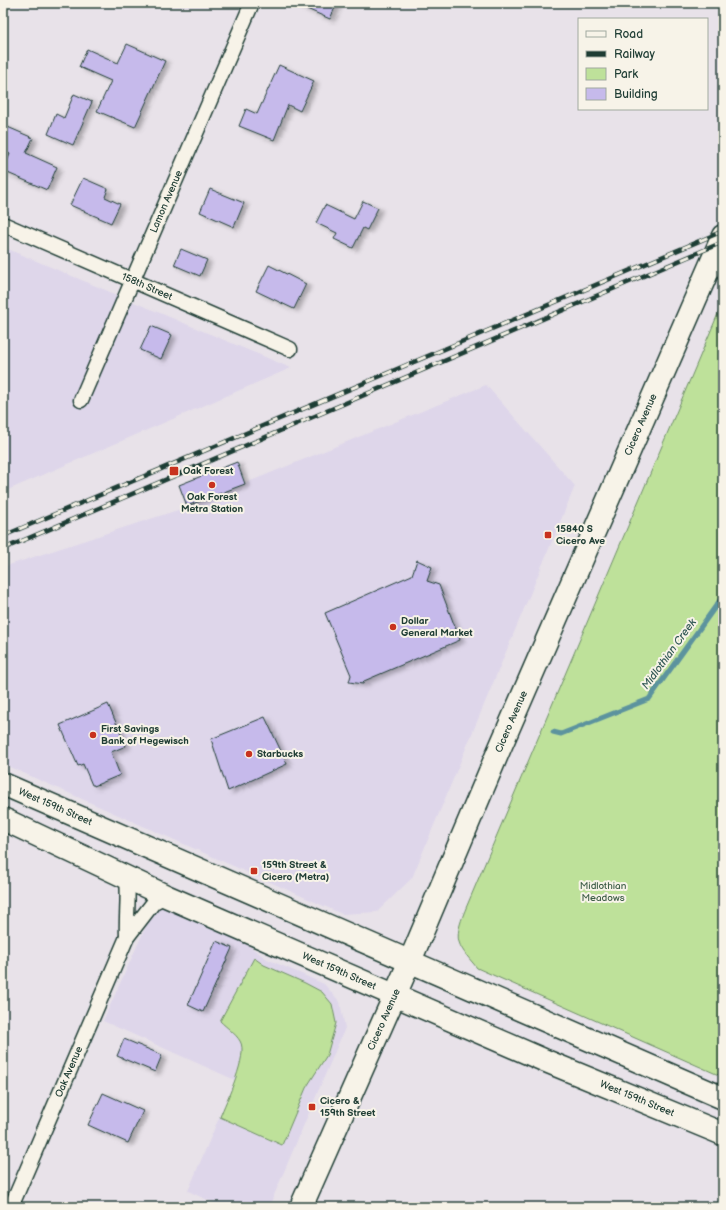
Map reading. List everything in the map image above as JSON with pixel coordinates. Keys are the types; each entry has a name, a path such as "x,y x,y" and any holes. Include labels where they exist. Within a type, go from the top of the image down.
{"main road":[{"name":"Cicero Avenue","path":"301,1207 410,961 723,236"},
{"name":"West 159th Street","path":"3,784 723,1098"},
{"name":"West 159th Street","path":"3,819 166,896 546,1062 723,1134"}],"street":[{"name":"Lamon Avenue","path":"81,400 252,3"},
{"name":"158th Street","path":"3,224 290,350"},
{"name":"Oak Avenue","path":"127,878 129,895 126,918 127,937"},
{"name":"Oak Avenue","path":"12,1207 127,937 154,902 166,896"}],"shaded area":[{"path":"3,247 291,368 3,492"},
{"path":"486,385 575,486 412,878 377,912 342,914 3,764 3,567 187,507"},
{"path":"157,902 238,938 267,959 324,984 340,1002 345,1028 269,1207 223,1207 188,1191 235,1080 103,1021"}],"green space":[{"name":"Midlothian Meadows","path":"723,302 723,1077 477,968 462,949 458,934 466,908"},
{"path":"254,958 264,965 322,992 332,1004 336,1023 327,1055 306,1088 282,1145 220,1117 236,1078 242,1057 242,1048 238,1038 220,1021"}],"building":[{"path":"293,3 337,3 330,19"},
{"path":"127,44 165,61 135,127 97,111 111,81 79,67 87,49 118,63"},
{"path":"279,65 314,81 300,111 288,105 274,140 239,126 246,109 257,114"},
{"path":"74,94 92,102 73,145 48,134 56,114 64,118"},
{"path":"3,125 33,138 26,153 57,167 47,190 3,171 10,154 3,151"},
{"path":"83,178 108,189 105,197 120,204 111,223 70,205"},
{"path":"210,189 244,203 234,227 200,212"},
{"path":"363,201 378,208 367,230 363,228 353,248 334,239 337,233 316,223 325,205 354,219"},
{"path":"181,249 207,260 200,276 174,265"},
{"path":"269,265 306,284 294,309 256,291"},
{"path":"151,326 172,335 161,359 140,350"},
{"name":"Oak Forest Metra Station","path":"237,462 245,484 187,506 179,485"},
{"name":"Dollar General Market","path":"417,560 432,567 427,581 439,585 460,640 364,681 363,684 349,682 351,675 325,613 412,575"},
{"name":"First Savings Bank of Hegewisch","path":"108,704 126,746 111,752 120,775 94,786 92,785 83,764 78,766 60,725"},
{"name":"Starbucks","path":"265,717 287,764 228,791 211,739"},
{"path":"216,941 232,948 203,1012 188,1005"},
{"path":"124,1039 162,1055 155,1072 117,1056"},
{"path":"103,1093 143,1111 128,1143 88,1125"}],"waterway":[{"name":"Midlothian Creek","path":"553,732 561,734 649,699 723,596"}],"railway":[{"path":"3,536 723,231"},
{"path":"3,549 723,242"}],"place":[{"name":"Oak Forest","path":"174,471"},
{"name":"Oak Forest Metra Station","path":"212,485"},
{"name":"15840 S Cicero Ave","path":"548,535"},
{"name":"Dollar General Market","path":"393,627"},
{"name":"First Savings Bank of Hegewisch","path":"93,735"},
{"name":"Starbucks","path":"249,754"},
{"name":"159th Street & Cicero (Metra)","path":"254,871"},
{"name":"Cicero & 159th Street","path":"312,1107"}]}
